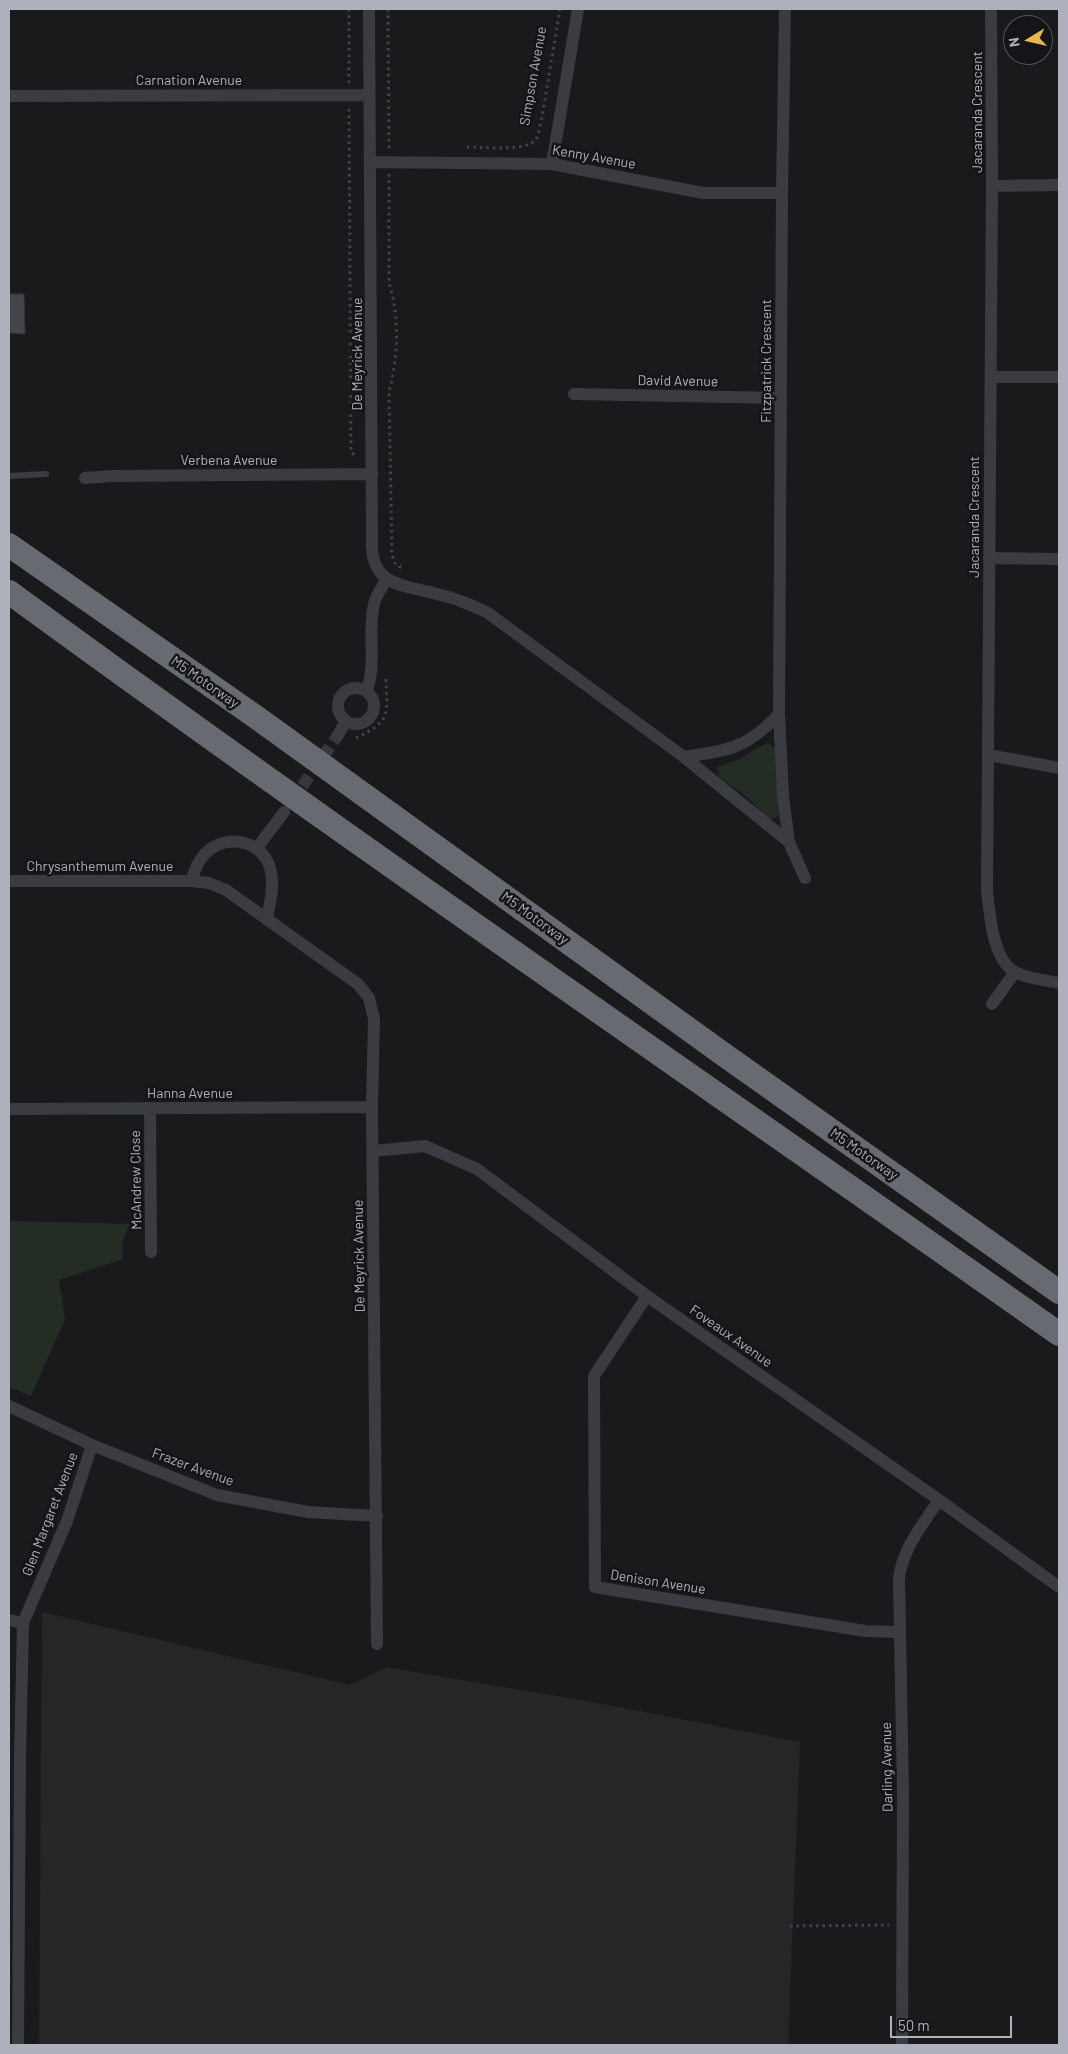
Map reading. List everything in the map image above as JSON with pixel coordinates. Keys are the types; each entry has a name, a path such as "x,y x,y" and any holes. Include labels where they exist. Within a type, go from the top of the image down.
{"highway":[{"name":"M5 Motorway","path":"9,545 256,717 731,1060 1059,1292"},
{"path":"9,592 153,697 1059,1334"}],"street":[{"name":"De Meyrick Avenue","path":"369,9 372,554 376,569 387,579"},
{"path":"552,164 578,9"},
{"name":"Fitzpatrick Crescent","path":"786,9 782,193 779,714 782,796 788,842 805,878"},
{"name":"Jacaranda Crescent","path":"991,9 992,186 987,891 995,944 1002,958 1015,972"},
{"name":"Carnation Avenue","path":"9,96 369,95"},
{"name":"Kenny Avenue","path":"370,162 552,164 703,193 782,193"},
{"path":"992,186 1059,185"},
{"path":"991,377 1059,377"},
{"name":"David Avenue","path":"574,394 781,398"},
{"name":"Verbena Avenue","path":"85,478 112,476 372,474"},
{"path":"989,558 1059,560"},
{"path":"367,691 350,688 341,695 338,706 341,717 346,721 358,724 372,713 373,701 367,691 372,667 373,607 377,594 387,579"},
{"name":"Fitzpatrick Crescent","path":"387,579 400,585 464,601 488,614 684,757 788,842"},
{"path":"684,757 734,748 746,743 779,714"},
{"path":"338,735 346,721"},
{"path":"989,755 1059,768"},
{"path":"267,918 272,873 265,858 257,848 284,812"},
{"name":"Chrysanthemum Avenue","path":"191,881 202,858 208,851 219,844 237,842 251,844 257,848"},
{"name":"Chrysanthemum Avenue","path":"9,881 191,881 209,883 226,890"},
{"name":"De Meyrick Avenue","path":"226,890 358,984 369,998 374,1020 372,1107 377,1644"},
{"path":"992,1004 1015,972 1059,983"},
{"name":"Hanna Avenue","path":"9,1109 372,1107"},
{"name":"McAndrew Close","path":"150,1108 152,1252"},
{"name":"Foveaux Avenue","path":"373,1151 425,1146 477,1169 646,1296 939,1500 1059,1588"},
{"name":"Denison Avenue","path":"646,1296 594,1376 595,1587 865,1631 900,1632"},
{"name":"Frazer Avenue","path":"9,1406 92,1444 217,1495 308,1512 377,1516"},
{"name":"Glen Margaret Avenue","path":"23,1622 67,1521 92,1444"},
{"name":"Darling Avenue","path":"902,2045 899,1578 907,1548 939,1500"},
{"path":"9,1620 23,1622 18,2045"}],"lane":[{"path":"9,476 46,474"}],"path":[{"name":"De Meyrick Avenue","path":"348,9 351,452 356,456"},
{"path":"388,9 389,283 395,300 395,369 389,392 392,555 395,563 400,566 399,571"},
{"name":"Simpson Avenue","path":"458,147 519,147 528,145 536,139 541,124 560,9"},
{"path":"389,146 399,146"},
{"path":"790,1926 902,1924"}],"shaded area":[{"path":"768,743 775,749 779,816 769,820 748,798 719,777 717,767 740,759"},
{"path":"9,1221 130,1224 122,1242 123,1259 59,1280 65,1319 31,1396 9,1387"},
{"path":"42,1612 350,1685 386,1667 593,1702 800,1742 788,2045 39,2045"}],"building":[{"path":"9,294 24,294 25,334 9,333"}],"tunnel":[{"path":"292,801 338,735"}]}
